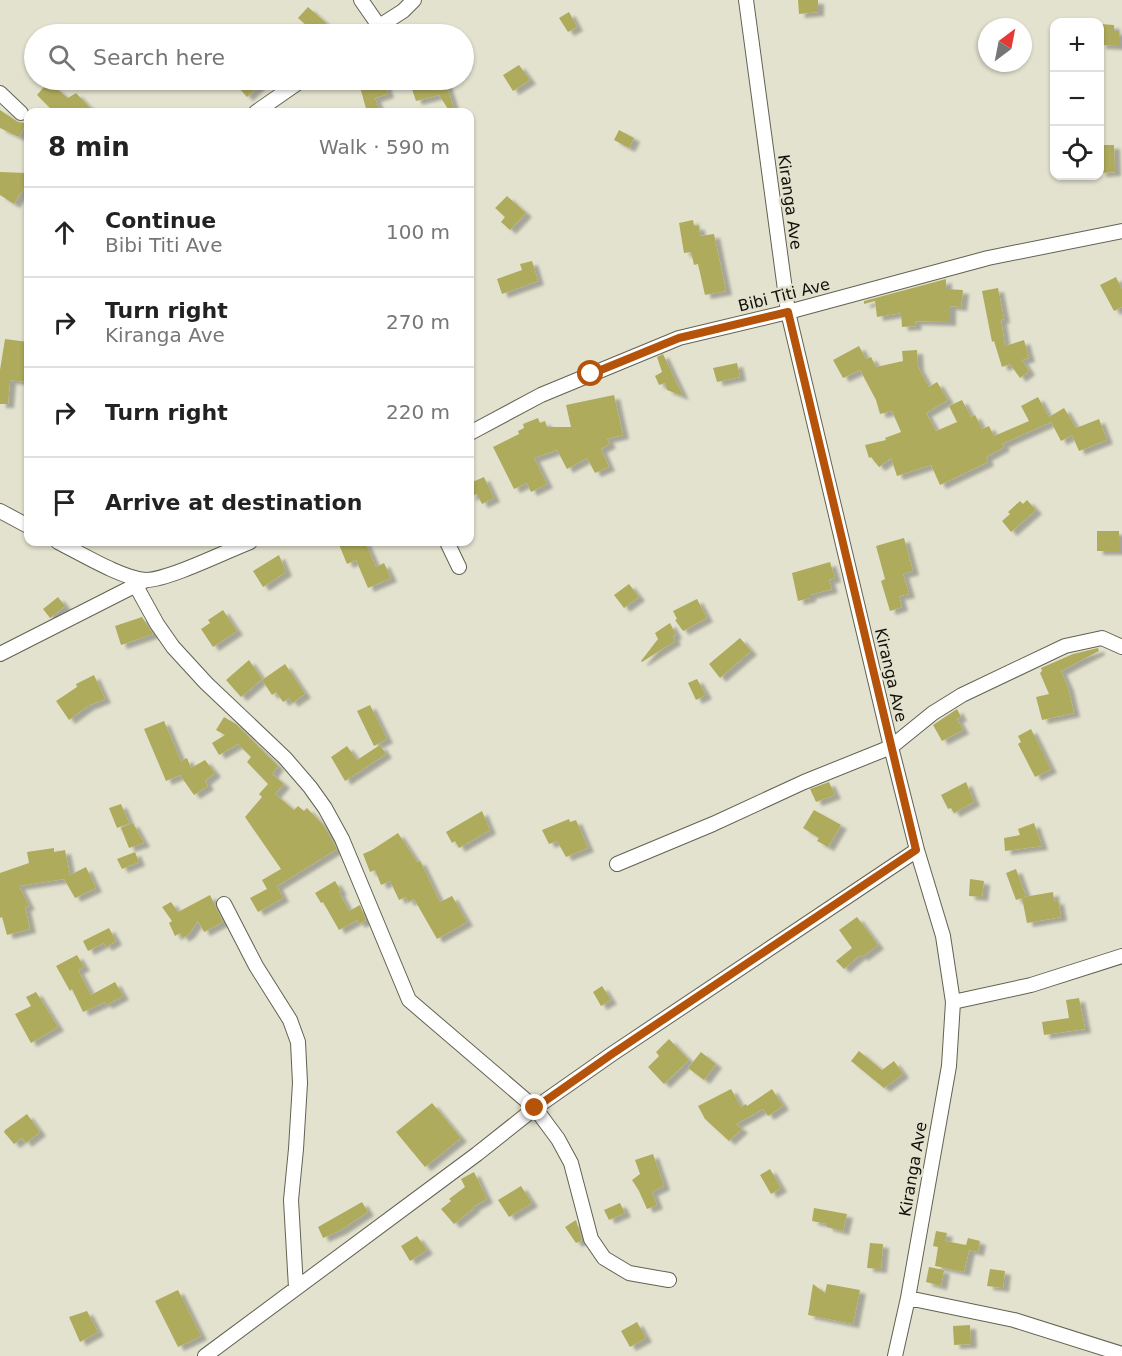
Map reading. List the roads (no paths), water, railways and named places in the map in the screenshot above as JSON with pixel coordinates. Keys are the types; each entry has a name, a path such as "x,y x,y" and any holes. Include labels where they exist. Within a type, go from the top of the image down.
{"street":[{"path":"361,0 378,24"},
{"path":"382,24 403,11 414,0"},
{"name":"Kiranga Ave","path":"746,0 788,312 916,850 944,936 953,1002 949,1066 908,1298 895,1356"},
{"path":"262,108 288,90"},
{"path":"0,93 21,113"},
{"name":"Bibi Titi Ave","path":"474,431 541,395 679,338 788,312 988,258 1122,231"},
{"path":"0,511 24,524"},
{"path":"66,546 141,583 157,624 173,647 285,758 310,787 325,808 351,859 409,1000 535,1108 565,1150 571,1163 586,1225 591,1239 604,1258 629,1273 669,1280"},
{"path":"0,654 141,583 168,575 240,546"},
{"path":"449,546 459,567"},
{"path":"617,864 804,782 891,747 933,713 962,695 1065,646 1102,638 1122,647"},
{"path":"205,1356 477,1154 535,1108 657,1023 916,850"},
{"path":"224,904 256,966 290,1020 298,1042 300,1083 291,1200 296,1288"},
{"path":"953,1002 1031,985 1122,956"},
{"path":"908,1298 1014,1320 1122,1354"}]}
